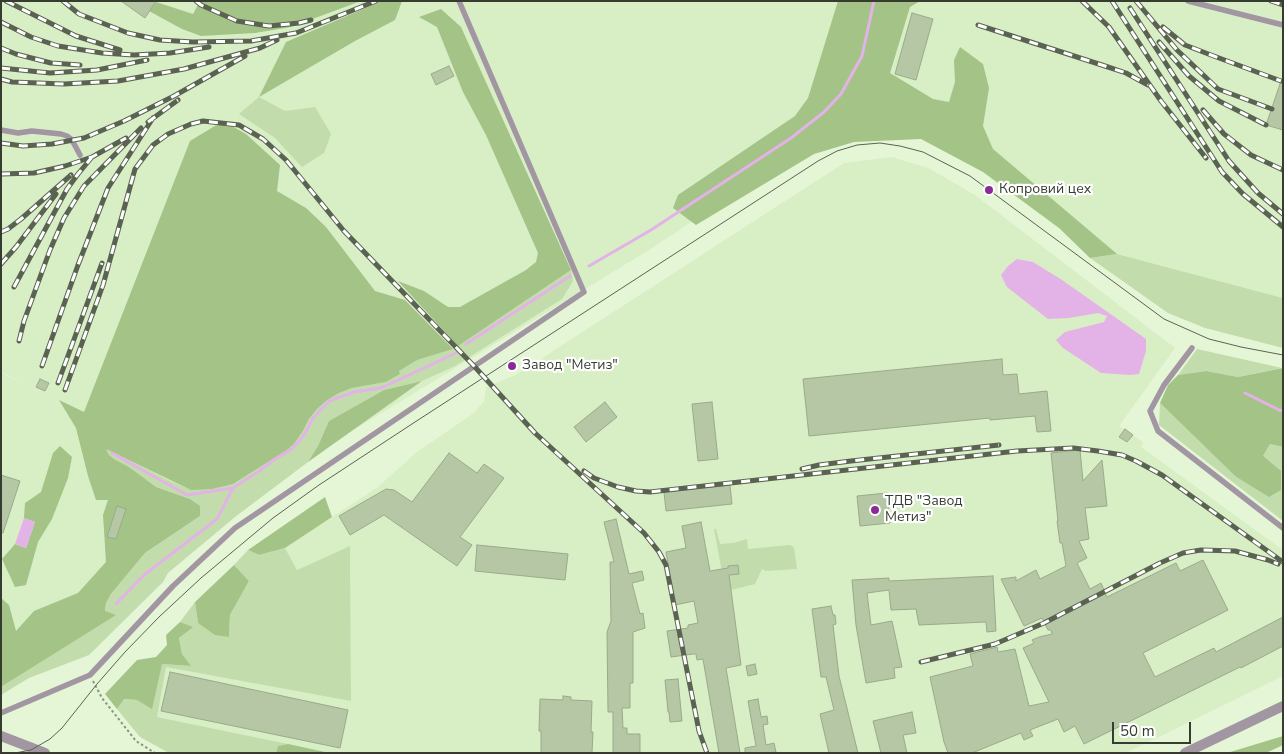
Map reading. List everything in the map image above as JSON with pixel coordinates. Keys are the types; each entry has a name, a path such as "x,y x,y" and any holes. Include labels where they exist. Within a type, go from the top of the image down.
{"street":[{"path":"1185,753 1283,706"},
{"path":"1,736 45,753"}],"lane":[{"path":"1,713 90,675 173,586 235,528 584,292 458,1"},
{"path":"1188,1 1283,26"},
{"path":"1,130 18,133 32,131 61,134 72,140 80,155"},
{"path":"1192,348 1164,385 1150,412 1158,431 1283,528"}],"path":[{"path":"90,675 102,698 136,741 155,753"}],"shaded area":[{"path":"1,1 1283,1 1283,298 1117,254 1058,214 922,113 856,113 649,250 219,512 166,507 1,670 1,373 28,385 1,372"},
{"path":"200,1 361,1 291,27 255,33 201,36 182,29 149,11 156,2 193,14"},
{"path":"382,1 402,1 395,20 259,97 286,42"},
{"path":"838,1 920,1 910,7 890,73 933,99 949,102 955,82 954,60 960,47 983,64 989,88 983,126 993,149 1117,254 1090,258 1059,228 983,172 921,139 854,142 814,154 696,225 673,208 678,195 795,116 808,98"},
{"path":"441,9 461,27 571,270 458,346 398,281 424,291 448,307 460,307 526,270 536,262 538,253 486,135 463,92 437,27 419,17"},
{"path":"259,97 285,111 315,107 331,134 324,153 302,167 275,138 239,114"},
{"path":"223,121 246,134 280,165 277,191 306,208 326,227 375,291 405,300 453,349 417,360 399,371 400,374 386,382 352,388 339,393 317,409 294,444 233,484 212,489 191,490 106,449 114,459 129,467 156,487 190,499 200,506 200,516 145,553 111,594 106,603 105,611 116,615 1,687 1,598 9,605 16,631 34,611 78,593 106,562 103,515 108,500 96,500 76,428 59,400 84,412 190,141"},
{"path":"892,157 928,168 975,195 1175,348 1119,426 1143,442 1141,447 1283,550 1283,676 1126,753 330,753 157,717 166,666 351,700 350,546 297,570 285,548 378,487 417,452 474,413 484,401 486,387 516,375 844,163"},
{"path":"1117,254 1283,298 1283,348 1205,328 1168,313 1090,258"},
{"path":"1017,259 1033,262 1146,339 1146,351 1139,374 1101,373 1063,348 1056,340 1065,332 1104,322 1107,316 1098,313 1069,318 1048,319 1007,287 1001,275"},
{"path":"571,270 573,281 562,299 455,366 422,381 384,390 329,421 318,446 308,462 235,517 168,573 163,582 89,655 29,678 1,695 1,687 115,615 105,612 106,603 111,594 145,553 200,516 190,499 156,487 129,467 114,459 105,448 191,490 233,484 294,444 309,419 326,401 352,388 386,382 400,374 399,371 417,360 453,349"},
{"path":"1197,349 1282,368 1238,377 1206,371 1178,375"},
{"path":"1283,368 1283,447 1270,444 1263,456 1281,471 1281,490 1269,497 1235,476 1160,403 1168,385 1178,375 1206,371 1238,377"},
{"path":"422,381 308,462 318,446 329,421 384,390"},
{"path":"1160,403 1235,476 1263,456 1270,444 1283,447 1283,521 1159,425"},
{"path":"60,446 72,457 68,478 52,519 38,542 26,585 15,587 2,559 15,544 26,548 35,522 24,518 25,503 41,492 53,453"},
{"path":"325,497 332,517 285,548 259,555 248,550"},
{"path":"24,518 35,522 26,548 15,544"},
{"path":"714,529 716,529 720,544 747,539 748,549 790,545 794,548 797,569 766,571 762,569 755,584 731,590 724,583"},
{"path":"350,546 351,701 166,667 157,717 288,744 278,746 276,753 169,753 140,737 117,709 123,699 137,700 162,664 190,666 182,654 179,638 192,627 180,622 195,602 198,623 229,637 230,615 249,581 234,565 248,550 259,555 285,548 297,570"},
{"path":"234,565 249,581 230,615 229,637 215,635 198,623 195,602"},
{"path":"180,622 193,627 179,638 182,654 191,666 162,664 152,709 137,700 124,699 117,709 105,694 137,660 156,657 167,645 166,635"},
{"path":"1283,736 1283,745 1266,753 1227,753"},
{"path":"288,744 330,753 276,753 278,746"}],"building":[{"path":"121,1 156,1 145,18"},
{"path":"912,13 933,19 916,80 895,74"},
{"path":"449,66 454,76 436,85 431,74"},
{"path":"1281,81 1283,81 1283,130 1266,125"},
{"path":"1002,359 1003,375 1017,374 1019,394 1047,391 1051,431 1037,432 1035,416 990,420 990,418 809,436 803,379"},
{"path":"40,379 49,383 45,391 36,387"},
{"path":"605,402 617,417 586,442 574,427"},
{"path":"712,402 718,459 698,461 692,404"},
{"path":"1125,429 1133,435 1127,442 1119,437"},
{"path":"1080,450 1083,481 1102,460 1107,506 1085,508 1089,539 1079,541 1087,558 1077,563 1090,589 1101,583 1107,597 1176,563 1180,571 1203,560 1228,610 1143,653 1155,677 1214,648 1216,652 1283,617 1283,646 1084,744 1075,726 1064,732 1058,719 1030,730 1033,736 1024,740 1021,733 972,753 948,753 930,677 973,666 970,654 997,647 998,652 1015,649 1029,706 1049,702 1023,648 1034,643 1032,640 1052,634 1051,630 1048,630 1042,618 1024,626 1001,579 1016,577 1016,581 1036,570 1040,579 1066,566 1057,521 1051,453"},
{"path":"449,453 477,473 484,464 504,478 460,537 472,545 457,566 384,515 350,535 339,516 386,489 394,490 412,502"},
{"path":"1,475 20,481 3,533 1,533"},
{"path":"730,485 732,504 666,511 664,492"},
{"path":"887,493 890,523 860,526 857,496"},
{"path":"117,506 126,509 116,539 107,537"},
{"path":"616,519 629,574 642,571 644,580 632,583 640,614 643,613 645,628 633,632 633,683 630,683 630,708 622,708 623,728 627,728 627,734 640,734 640,753 613,753 613,712 608,712 607,632 611,621 610,562 614,562 604,522"},
{"path":"701,522 710,571 738,565 739,574 729,575 741,665 726,668 740,753 719,753 703,659 697,660 696,654 671,657 667,631 688,628 688,625 698,623 694,601 675,605 666,552 686,548 682,526"},
{"path":"477,545 568,554 565,580 475,571"},
{"path":"993,576 996,631 987,632 986,622 919,625 916,609 891,610 889,590 867,593 871,625 892,621 902,667 894,668 895,678 866,683 856,625 852,580 889,578 889,581"},
{"path":"831,606 833,615 835,615 836,624 833,625 839,676 858,753 829,753 820,714 834,710 826,677 821,677 812,609"},
{"path":"755,664 757,674 748,676 746,666"},
{"path":"170,672 348,710 340,748 161,711"},
{"path":"678,679 682,721 670,722 665,680"},
{"path":"563,696 571,697 571,700 592,701 592,753 541,753 541,731 539,731 540,699 563,700"},
{"path":"758,699 761,717 767,716 768,724 763,725 766,745 774,743 776,752 745,753 745,748 756,746 748,701"},
{"path":"912,712 916,733 903,735 907,753 881,753 873,721"}],"waterway":[{"path":"589,266 651,230 791,138 824,112 841,94 862,56 874,1"},
{"path":"466,344 570,276"},
{"path":"112,453 187,495 233,488 292,449 304,435 313,418 329,401 354,392 381,388 456,353"},
{"path":"1245,393 1283,411"},
{"path":"116,604 144,575 217,519 233,488"}],"tram line":[{"path":"15,753 31,750 50,739 62,728 125,652 159,617 201,578 273,518 319,485 415,422 818,161 837,151 857,145 880,143 923,152 970,176 1164,319 1209,339 1283,355"}],"railway":[{"path":"6,1 76,36 120,50"},
{"path":"63,1 79,14 128,33 160,40 193,42 251,41 296,33 376,1"},
{"path":"196,1 237,21 269,26 311,20"},
{"path":"1082,1 1109,27 1161,101 1206,158"},
{"path":"1112,1 1222,172 1243,194 1283,227"},
{"path":"1136,1 1177,50 1218,89 1272,109"},
{"path":"1271,1 1283,5"},
{"path":"1130,8 1229,161 1258,193 1283,214"},
{"path":"1,22 31,37 58,46 102,53 134,55 170,53 209,47"},
{"path":"978,25 1126,73 1148,85"},
{"path":"1163,27 1185,45 1281,81"},
{"path":"1,79 12,82 64,84 118,81 184,69 260,48 277,40"},
{"path":"1159,42 1189,76 1219,101 1266,125"},
{"path":"1,48 51,63 80,65"},
{"path":"1,143 23,146 52,144 84,138 124,121 174,96 245,56"},
{"path":"1,68 50,73 97,70 147,60"},
{"path":"148,122 178,100"},
{"path":"1203,110 1224,134 1251,155 1283,170"},
{"path":"42,366 108,188 153,118"},
{"path":"65,390 103,285 135,169 153,145 168,134 191,124 203,121 239,125 263,139 286,160 344,231 474,366 535,433 644,533 659,552 666,565 699,731 707,753"},
{"path":"19,341 24,321 64,218 84,186 141,128"},
{"path":"1,174 34,173 65,166 92,157 126,138"},
{"path":"14,287 67,189 92,157"},
{"path":"1,232 21,219 71,175"},
{"path":"1,264 56,194"},
{"path":"58,383 102,263"},
{"path":"802,469 851,461 999,445"},
{"path":"584,471 594,478 618,487 650,492 1017,451 1073,448 1098,451 1122,455 1162,475 1283,562"},
{"path":"921,662 995,644 1044,623 1183,553 1201,550 1235,551 1278,564"}],"place":[{"name":"Копровий цех","path":"989,190"},
{"name":"Завод \"Метиз\"","path":"512,366"},
{"name":"ТДВ \"Завод Метиз\"","path":"875,510"}]}
